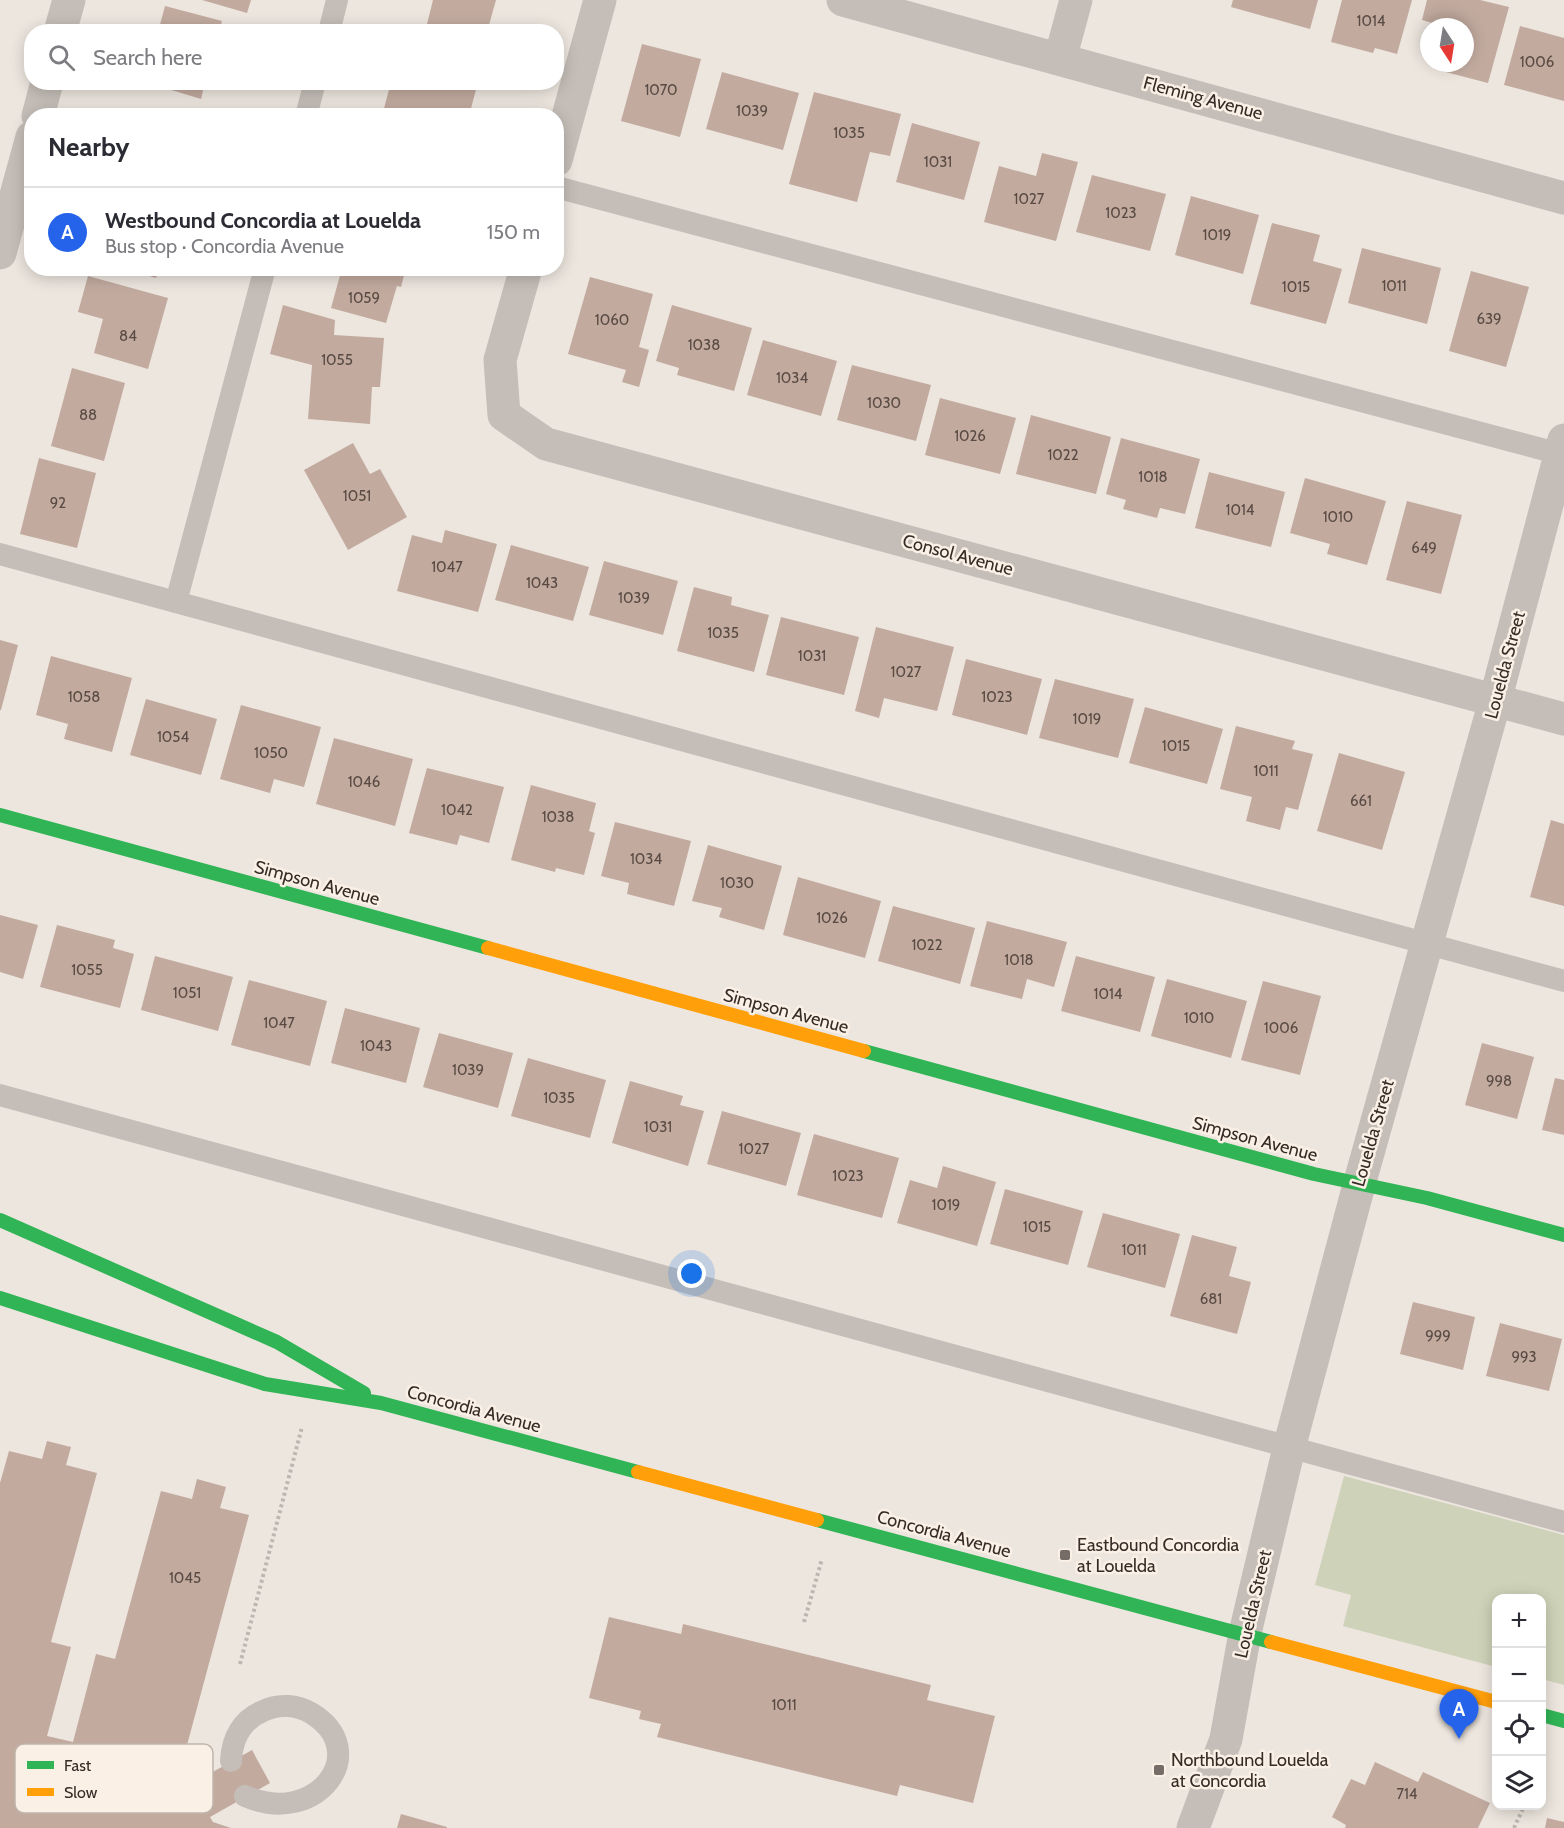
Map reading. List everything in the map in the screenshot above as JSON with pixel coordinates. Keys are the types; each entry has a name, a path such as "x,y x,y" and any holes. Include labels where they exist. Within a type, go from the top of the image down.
{"main road":[{"name":"Simpson Avenue","path":"0,815 1359,1185 1426,1198 1564,1236"},
{"name":"Concordia Avenue","path":"0,1220 277,1341 381,1403"},
{"name":"Concordia Avenue","path":"0,1298 265,1384 381,1403 1492,1701"},
{"path":"1546,1715 1564,1721"}],"street":[{"path":"62,24 69,0"},
{"path":"564,131 600,0"},
{"name":"Fleming Avenue","path":"843,0 1564,198"},
{"path":"1060,59 1076,0"},
{"path":"40,108 44,90"},
{"path":"0,253 24,166"},
{"name":"Consol Avenue","path":"524,276 500,360 504,415 546,444 1564,719"},
{"name":"Louelda Street","path":"1194,1828 1226,1739 1245,1633 1289,1448 1359,1185 1563,450"}],"lane":[{"path":"331,24 337,0"},
{"path":"308,108 313,90"},
{"path":"564,188 1563,450"},
{"path":"176,602 263,276"},
{"path":"0,554 1564,981"},
{"path":"0,1095 1564,1522"},
{"path":"231,1761 232,1745 240,1728 253,1715 270,1707 288,1706 305,1709 319,1718 330,1730 336,1746 338,1763 334,1779 326,1793 313,1804 296,1811 278,1812 260,1807 245,1796"}],"path":[{"path":"240,1664 303,1424"},
{"path":"804,1622 832,1523"},
{"path":"1514,1828 1522,1810"}],"green space":[{"path":"1344,1476 1564,1535 1564,1685 1546,1680 1546,1594 1492,1594 1492,1666 1343,1626 1351,1595 1315,1585"}],"building":[{"path":"202,0 251,0 247,13"},
{"path":"433,0 496,0 489,24 427,24"},
{"path":"1233,0 1318,0 1310,29 1231,7"},
{"path":"1342,0 1412,0 1397,54 1375,48 1373,53 1331,42"},
{"path":"1427,0 1480,0 1509,7 1488,83 1446,72 1474,72 1474,18 1422,18"},
{"path":"165,6 222,21 221,24 160,24"},
{"path":"1520,26 1564,38 1564,101 1504,85"},
{"path":"642,44 701,59 680,137 621,121"},
{"path":"722,72 799,93 783,150 706,129"},
{"path":"171,90 203,90 201,99"},
{"path":"389,90 476,90 471,108 384,108"},
{"path":"814,92 901,114 890,156 870,152 857,202 789,184"},
{"path":"912,123 980,142 964,200 896,182"},
{"path":"1042,153 1078,162 1056,241 984,222 999,166 1036,176"},
{"path":"1092,175 1166,194 1150,251 1076,232"},
{"path":"1191,196 1259,215 1243,274 1175,255"},
{"path":"1272,223 1320,235 1313,261 1342,269 1326,324 1250,304"},
{"path":"1362,248 1441,268 1427,324 1348,303"},
{"path":"1471,271 1529,287 1506,367 1449,351"},
{"path":"88,276 168,298 148,369 94,353 103,319 78,312"},
{"path":"340,276 404,276 401,287 397,286 386,323 331,308"},
{"path":"590,277 653,294 639,347 649,350 639,387 622,382 626,370 568,354"},
{"path":"283,305 335,320 334,335 384,338 380,387 372,387 370,424 308,419 312,365 270,354"},
{"path":"672,305 752,328 734,391 677,375 679,368 656,361"},
{"path":"763,340 837,361 821,416 747,395"},
{"path":"852,365 931,385 916,441 837,420"},
{"path":"72,368 125,383 104,461 51,446"},
{"path":"940,398 1016,418 1000,474 925,455"},
{"path":"1031,415 1111,437 1096,494 1016,474"},
{"path":"1121,438 1200,459 1185,514 1160,508 1157,518 1123,509 1126,500 1106,494"},
{"path":"353,443 370,474 380,469 407,517 348,550 304,470"},
{"path":"39,458 96,473 77,548 20,534"},
{"path":"1209,472 1285,492 1271,547 1195,528"},
{"path":"1305,478 1386,501 1367,565 1327,554 1330,544 1290,533"},
{"path":"1407,501 1462,515 1441,594 1386,580"},
{"path":"445,530 497,544 478,612 397,591 412,535 442,543"},
{"path":"511,545 589,567 573,621 495,600"},
{"path":"604,561 678,581 663,635 589,615"},
{"path":"694,587 732,597 731,605 769,615 754,672 677,651"},
{"path":"781,617 859,637 844,695 766,675"},
{"path":"876,627 954,647 937,711 884,698 879,718 855,711"},
{"path":"0,640 18,645 1,710 0,710"},
{"path":"51,656 132,678 112,752 64,739 68,724 36,715"},
{"path":"966,659 1042,679 1027,735 952,715"},
{"path":"1055,679 1134,699 1118,758 1039,738"},
{"path":"146,699 217,719 201,775 130,755"},
{"path":"241,705 321,727 304,787 274,779 270,793 220,779"},
{"path":"1145,707 1223,729 1207,784 1129,763"},
{"path":"1236,726 1295,741 1292,749 1313,754 1298,810 1286,807 1280,830 1246,821 1252,797 1220,789"},
{"path":"334,738 413,759 395,826 316,804"},
{"path":"1339,753 1405,772 1382,850 1317,831"},
{"path":"427,768 504,787 489,843 460,835 457,845 409,833"},
{"path":"531,785 596,803 589,831 595,833 584,875 556,868 555,872 511,860"},
{"path":"1551,820 1564,824 1564,906 1530,897"},
{"path":"615,822 691,841 674,906 627,894 629,883 601,876"},
{"path":"708,845 782,866 764,930 719,917 722,908 692,901"},
{"path":"798,877 881,901 865,958 783,935"},
{"path":"893,906 975,928 960,984 878,961"},
{"path":"0,915 38,925 23,979 0,972"},
{"path":"987,921 1067,942 1054,987 1027,979 1022,999 970,986"},
{"path":"57,925 115,940 113,948 134,954 120,1008 40,987"},
{"path":"155,956 233,977 218,1031 141,1010"},
{"path":"1076,956 1155,977 1140,1032 1061,1011"},
{"path":"1167,979 1247,1001 1231,1058 1151,1036"},
{"path":"249,980 327,1001 310,1066 231,1045"},
{"path":"1263,981 1321,996 1300,1075 1241,1060"},
{"path":"345,1008 420,1028 406,1083 331,1063"},
{"path":"439,1033 513,1053 498,1108 423,1087"},
{"path":"1482,1043 1534,1057 1517,1119 1465,1105"},
{"path":"528,1058 606,1080 590,1138 511,1116"},
{"path":"1555,1078 1564,1080 1564,1135 1542,1130"},
{"path":"630,1081 683,1096 680,1105 704,1111 688,1166 612,1143"},
{"path":"722,1111 801,1133 786,1186 707,1164"},
{"path":"814,1134 899,1158 882,1218 797,1195"},
{"path":"943,1166 996,1182 977,1246 897,1223 910,1180 937,1188"},
{"path":"1005,1189 1083,1211 1068,1265 990,1244"},
{"path":"1103,1213 1180,1234 1165,1288 1087,1267"},
{"path":"1192,1235 1237,1247 1229,1276 1251,1282 1237,1334 1170,1316"},
{"path":"1413,1302 1475,1317 1463,1370 1400,1354"},
{"path":"1500,1323 1562,1339 1549,1391 1486,1376"},
{"path":"47,1441 71,1447 66,1465 97,1473 51,1642 71,1647 47,1736 73,1742 96,1654 115,1659 161,1491 192,1499 197,1479 226,1487 220,1508 249,1515 187,1744 15,1744 15,1813 213,1813 213,1772 252,1750 270,1783 210,1817 213,1822 231,1828 0,1828 0,1483 9,1451 42,1459"},
{"path":"609,1617 681,1634 683,1624 931,1685 927,1700 995,1716 973,1803 900,1785 897,1796 657,1737 661,1724 639,1719 641,1711 589,1698"},
{"path":"1375,1762 1418,1782 1423,1772 1490,1803 1478,1828 1345,1828 1346,1825 1332,1817 1351,1779 1365,1785"},
{"path":"401,1814 447,1827 447,1828 397,1828"},
{"path":"1547,1818 1564,1822 1564,1828 1545,1828"}],"traffic: fast":[{"path":"0,815 488,948"},
{"path":"864,1051 1314,1174 1427,1198 1564,1235"},
{"path":"0,1220 277,1342 364,1393"},
{"path":"0,1298 265,1384 381,1403 638,1472"},
{"path":"817,1520 1271,1642"},
{"path":"1546,1716 1564,1721"}],"traffic: slow":[{"path":"488,948 864,1051"},
{"path":"638,1472 817,1520"},
{"path":"1271,1642 1492,1701"}],"place":[{"name":"Eastbound Concordia at Louelda","path":"1065,1555"},
{"name":"Westbound Concordia at Louelda","path":"1459,1739"},
{"name":"Northbound Louelda at Concordia","path":"1159,1770"}]}
